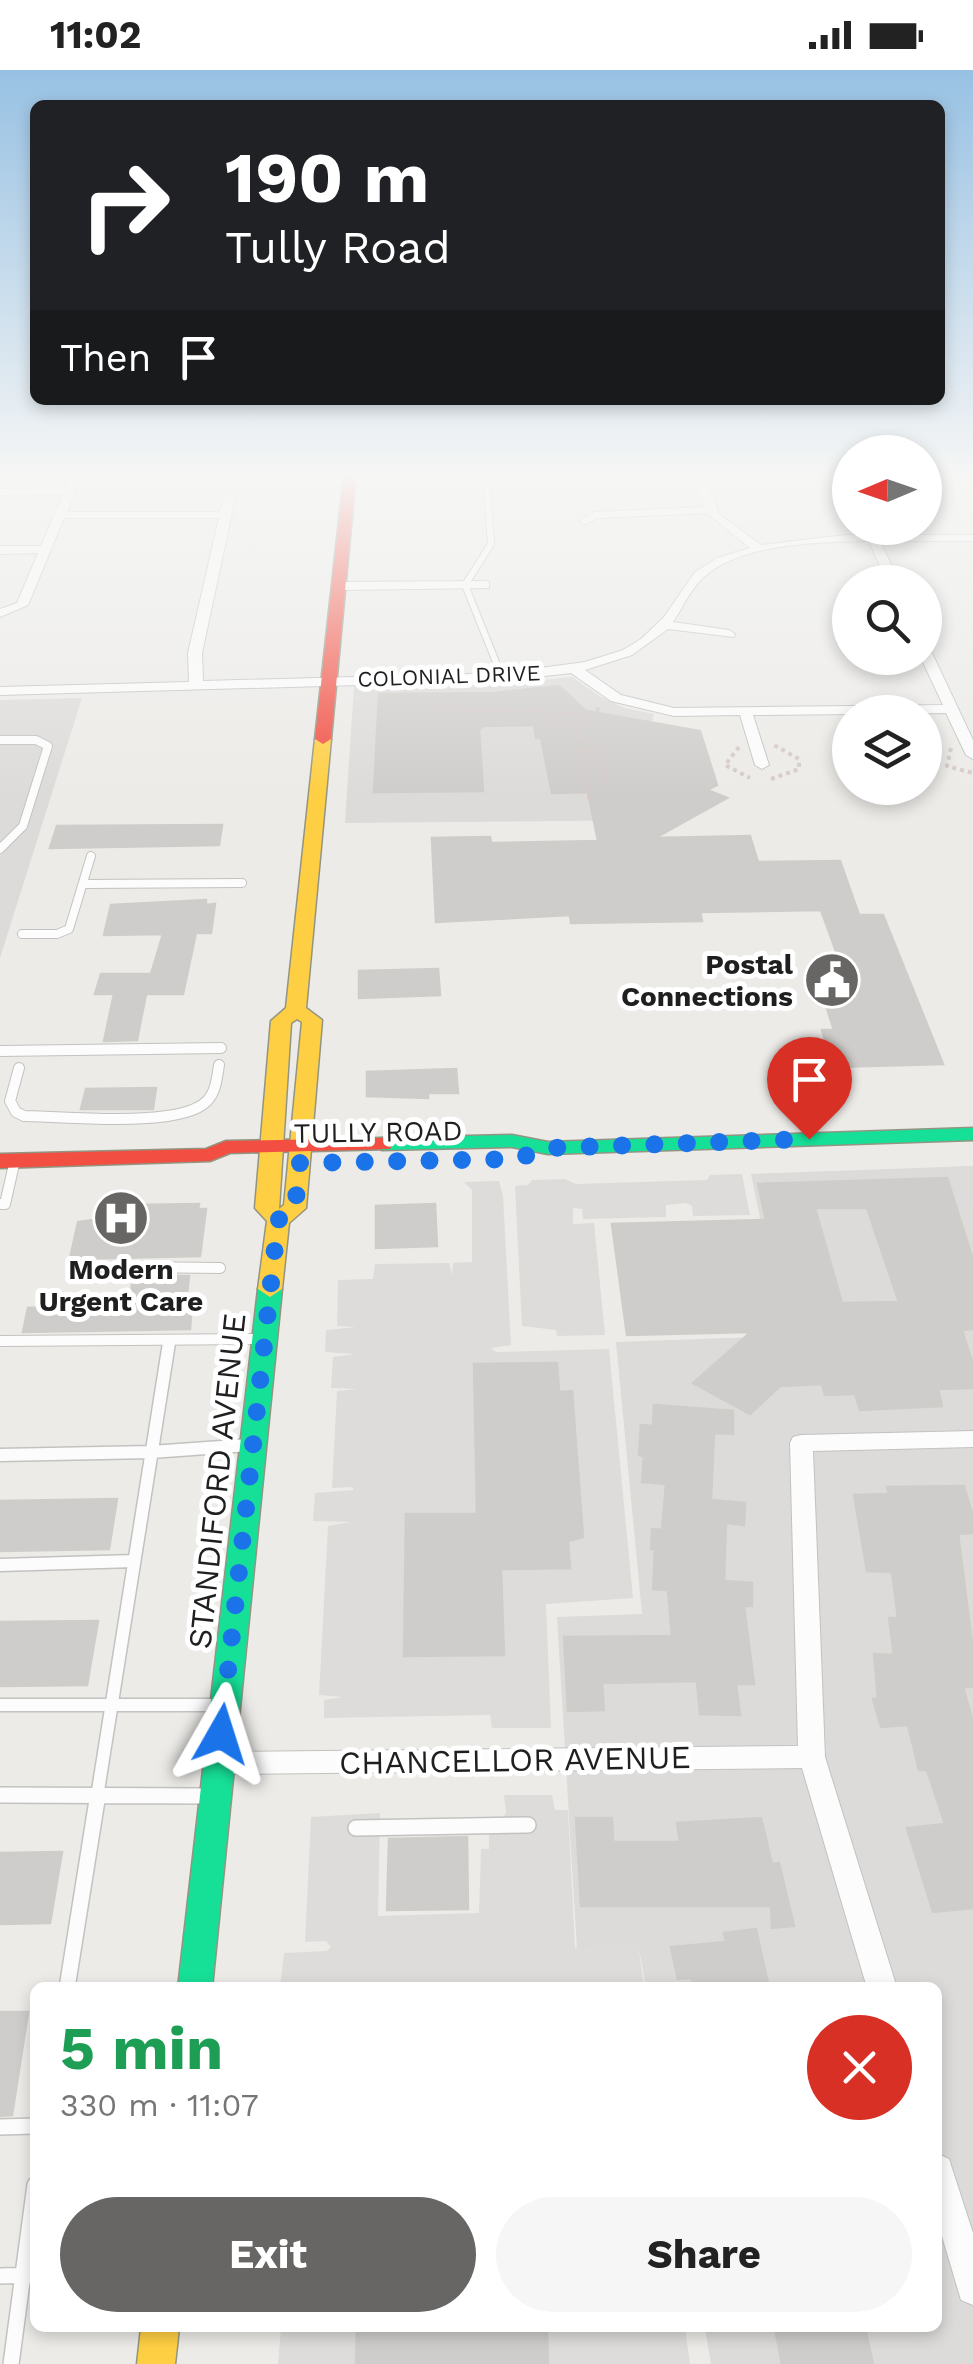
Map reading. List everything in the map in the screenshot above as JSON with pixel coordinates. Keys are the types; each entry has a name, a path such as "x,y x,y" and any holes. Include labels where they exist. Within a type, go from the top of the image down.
{"main road":[{"name":"STANDIFORD AVENUE","path":"278,1220 266,1208 281,1021 296,1010 339,581"},
{"name":"STANDIFORD AVENUE","path":"196,1982 278,1220 295,1208 301,1154 312,1020 296,1010"},
{"name":"TULLY ROAD","path":"8,1160 210,1155 223,1164 269,1155 301,1154 516,1159 548,1148 973,1134"},
{"path":"156,2364 160,2332"}],"street":[{"path":"6,612 22,604 32,581"},
{"path":"196,683 195,653 210,581"},
{"name":"COLONIAL DRIVE","path":"0,691 502,677 574,668 627,652 665,625 692,581"},
{"path":"338,586 485,585"},
{"path":"665,625 730,634"},
{"path":"574,668 601,690 649,708 698,714 950,709"},
{"path":"935,675 973,755"},
{"path":"746,714 762,765"},
{"path":"880,1982 812,1756 802,1443 973,1439"},
{"name":"CHANCELLOR AVENUE","path":"218,1763 812,1756"},
{"path":"942,2183 973,2288"}],"lane":[{"path":"468,581 465,585 502,677"},
{"path":"0,740 36,740 48,746 23,826 0,849"},
{"path":"22,934 69,930 91,856"},
{"path":"83,884 242,883"},
{"path":"0,1052 221,1048"},
{"path":"18,1068 10,1102 24,1116 174,1117 206,1103 215,1088 219,1065"},
{"path":"0,1204 6,1204 8,1160"},
{"path":"123,1274 135,1267 220,1268"},
{"path":"0,1341 266,1339"},
{"path":"68,1982 170,1340"},
{"path":"0,1455 254,1445"},
{"path":"0,1565 134,1561"},
{"path":"0,1705 224,1705"},
{"path":"0,1794 214,1796"},
{"path":"356,1828 528,1825"},
{"path":"0,2127 30,2126"},
{"path":"10,2364 30,2249"},
{"path":"0,2276 28,2275"}],"path":[{"path":"443,686 440,709 498,713 544,710 578,715 609,705"},
{"path":"578,715 602,702"},
{"path":"556,714 551,718 553,723 576,725 582,722 578,715"},
{"path":"576,725 590,801"},
{"path":"580,749 600,748 608,788"}],"shaded area":[{"path":"572,677 624,708 654,714 645,748 663,820 345,823 354,686 506,684"},
{"path":"82,698 0,958 0,700"},
{"path":"970,1166 973,1329 905,1332 893,1291 956,1288 931,1212 962,1210 947,1167"},
{"path":"973,1166 973,2364 711,2364 706,2332 942,2332 942,1982 645,1982 638,1944 577,1950 557,1617 642,1614 616,1342 784,1336 751,1174"},
{"path":"742,1174 750,1215 693,1216 692,1206 686,1203 666,1205 666,1217 583,1219 582,1209 573,1208 573,1224 594,1223 605,1335 557,1336 556,1330 522,1326 515,1186 528,1185 532,1180 565,1179 576,1184 707,1180 710,1175"},
{"path":"499,1181 511,1345 491,1348 496,1352 609,1349 633,1598 546,1604 551,1728 492,1728 490,1715 324,1718 324,1700 343,1697 319,1695 328,1526 351,1522 313,1521 315,1493 354,1490 332,1488 337,1391 358,1389 331,1388 333,1357 355,1354 325,1352 326,1330 356,1327 337,1326 338,1280 373,1279 375,1264 449,1263 452,1275 453,1263 472,1262 472,1190 464,1182"},
{"path":"504,1795 552,1795 555,1810 568,1810 575,1948 638,1943 643,1982 281,1982 284,1953 327,1951 331,1947 326,1941 305,1942 311,1817 380,1813 378,1916 479,1913 481,1849 489,1849 489,1820 503,1818"},
{"path":"281,2332 686,2332 690,2364 278,2364"}],"building":[{"path":"559,686 586,711 700,731 717,785 707,790 727,798 655,838 750,836 758,862 840,861 859,915 883,915 943,1064 833,1067 822,1030 834,1030 823,996 831,996 824,974 833,974 826,954 837,954 821,910 700,912 702,921 571,923 570,915 436,922 432,838 490,837 491,843 598,841 588,792 552,793 541,738 536,738 534,725 483,726 479,730 483,791 374,792 379,694 495,693"},
{"path":"222,825 219,845 50,848 57,826"},
{"path":"206,900 206,905 215,904 211,933 196,933 183,994 146,994 137,1040 104,1041 114,994 95,994 101,974 151,974 163,934 104,935 111,905"},
{"path":"438,969 440,995 359,998 359,971"},
{"path":"456,1069 458,1093 428,1093 428,1098 367,1096 367,1072"},
{"path":"156,1088 153,1109 81,1109 86,1089"},
{"path":"947,1178 973,1260 973,1329 962,1330 973,1365 973,1388 938,1389 942,1406 860,1410 855,1394 825,1395 822,1384 780,1386 750,1414 693,1383 751,1332 627,1335 612,1224 766,1220 758,1184","holes":["815,1208 867,1208 899,1302 842,1303"]},
{"path":"199,1204 198,1209 206,1209 200,1256 70,1259 78,1222 108,1218 109,1211 133,1210 134,1205"},
{"path":"435,1204 437,1246 376,1248 376,1206"},
{"path":"189,1276 186,1303 192,1303 190,1329 23,1332 28,1308 129,1305 133,1278"},
{"path":"557,1363 559,1392 572,1391 583,1537 568,1541 570,1568 501,1569 504,1655 404,1656 406,1514 477,1514 474,1364"},
{"path":"654,1405 733,1411 733,1434 714,1433 711,1500 745,1503 744,1525 726,1523 724,1581 752,1583 752,1606 744,1606 754,1684 736,1684 740,1715 700,1714 697,1681 602,1683 604,1710 568,1711 564,1637 672,1636 668,1590 653,1589 655,1549 651,1549 652,1529 662,1530 666,1484 642,1482 644,1456 639,1455 641,1425 653,1426"},
{"path":"964,1486 973,1517 973,1533 958,1534 973,1651 973,1687 963,1687 973,1722 973,1908 933,1912 907,1828 945,1824 927,1770 919,1770 908,1725 881,1727 873,1699 878,1699 874,1654 894,1655 889,1618 898,1618 892,1572 867,1571 854,1495 889,1494 887,1487"},
{"path":"117,1499 109,1549 0,1551 0,1501"},
{"path":"98,1621 87,1685 0,1686 0,1622"},
{"path":"576,1818 612,1818 613,1842 680,1842 677,1823 761,1818 772,1864 779,1863 794,1926 772,1928 771,1906 581,1906"},
{"path":"467,1837 468,1909 387,1910 389,1839"},
{"path":"62,1852 50,1923 0,1924 0,1853"},
{"path":"756,1929 768,1982 678,1979 671,1947 726,1942 724,1933"},
{"path":"0,2012 28,2012 12,2115 0,2116"},
{"path":"357,2332 547,2332 548,2364 356,2364"},
{"path":"776,2332 866,2332 873,2364 782,2364"}],"traffic: fast":[{"path":"382,1144 512,1141 548,1148 973,1134"},
{"path":"196,1982 270,1289"}],"traffic: slow":[{"path":"278,1220 266,1208 281,1021 296,1010 323,739"},
{"path":"270,1289 278,1220 295,1208 312,1020 296,1010"},
{"path":"156,2364 160,2332"}],"traffic: jam":[{"path":"323,739 339,581"},
{"path":"0,1161 210,1155 226,1147 382,1144"}],"place":[{"name":"Postal Connections","path":"832,980"},
{"name":"Modern Urgent Care","path":"121,1218"}],"route":[{"path":"221,1734 278,1220 295,1208 300,1163 516,1159 548,1148 809,1139"}]}
